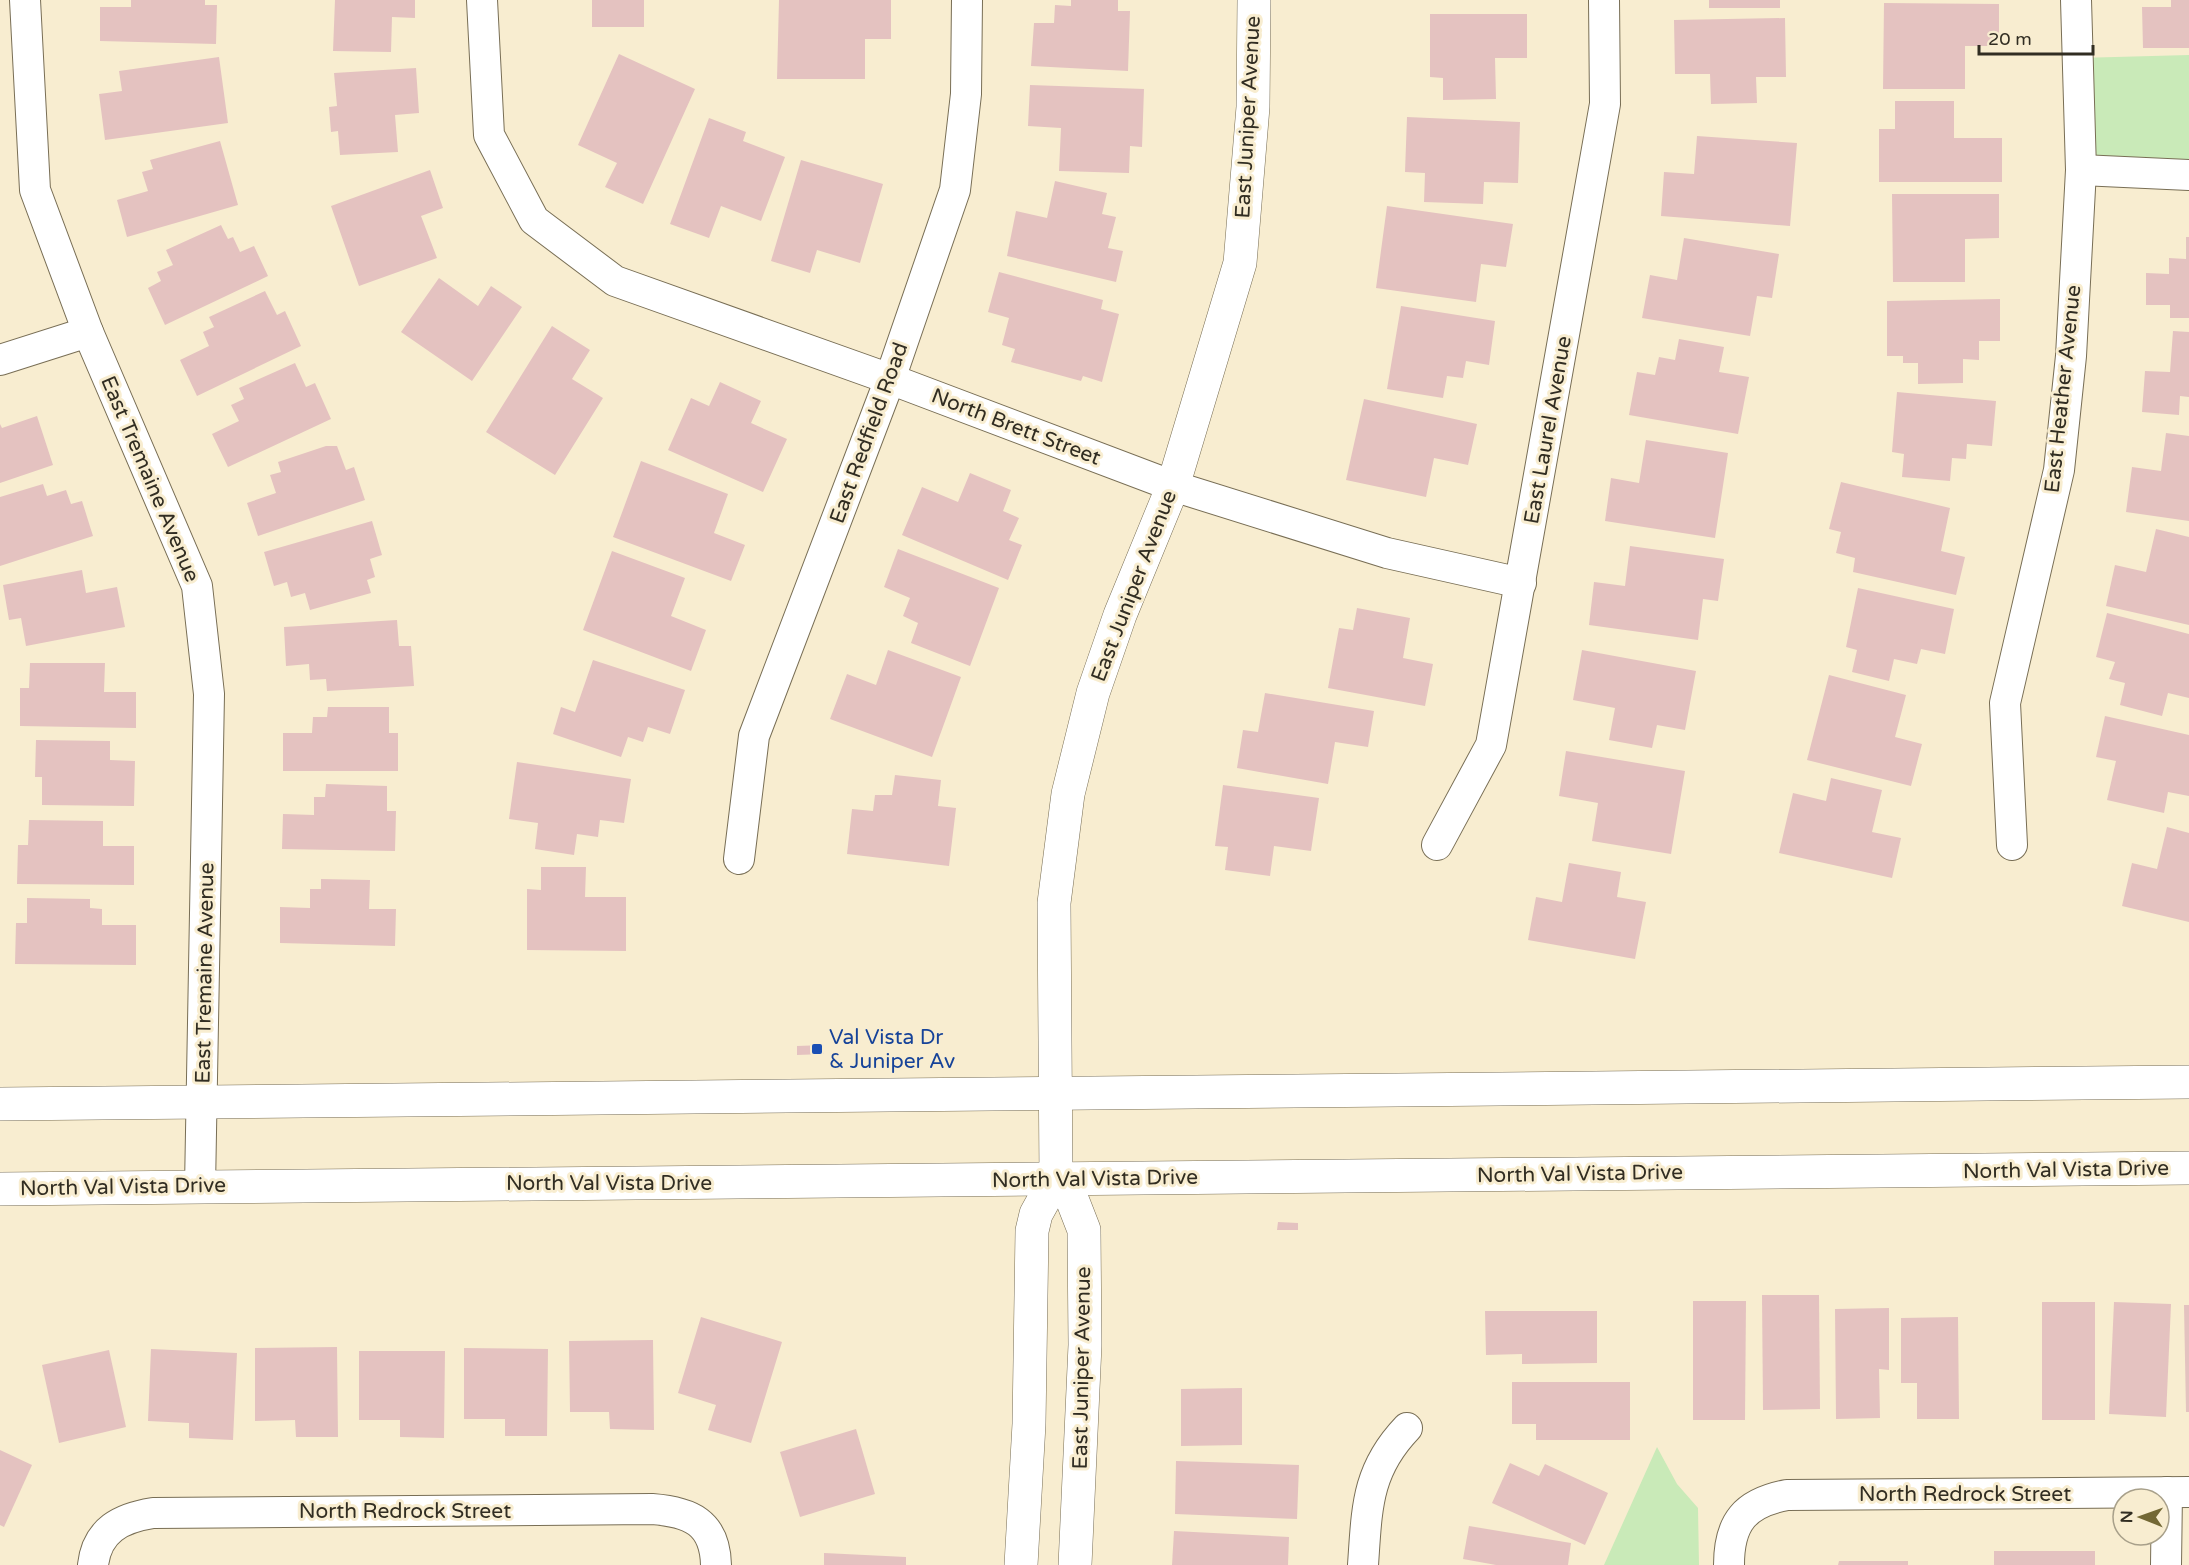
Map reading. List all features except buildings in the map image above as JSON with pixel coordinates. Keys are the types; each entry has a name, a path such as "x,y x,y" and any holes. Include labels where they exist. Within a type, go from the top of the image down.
{"main road":[{"name":"East Juniper Avenue","path":"1022,1565 1029,1424 1032,1231 1036,1214 1056,1178 1054,903 1068,794 1093,693 1120,615 1173,486 1240,263 1252,107 1254,0"},
{"path":"0,1104 2189,1082"},
{"name":"North Val Vista Drive","path":"0,1189 2189,1168"},
{"name":"East Juniper Avenue","path":"1056,1178 1070,1194 1084,1230 1085,1345 1075,1565"}],"street":[{"name":"East Tremaine Avenue","path":"25,0 35,190 87,332 197,586 209,694 200,1186"},
{"name":"North Brett Street","path":"482,0 489,135 534,220 615,281 890,380 1173,486 1387,553 1521,583"},
{"name":"East Redfield Road","path":"739,859 754,736 890,380 955,190 966,94 967,0"},
{"name":"East Laurel Avenue","path":"1437,845 1491,745 1605,104 1604,0"},
{"name":"East Heather Avenue","path":"2012,845 2005,703 2059,470 2071,356 2081,170 2076,0"},
{"path":"2081,170 2189,175"},
{"path":"0,360 87,332"},
{"path":"1363,1565 1369,1493 1377,1467 1390,1446 1407,1428"},
{"path":"2166,1565 2178,1492"},
{"name":"North Redrock Street","path":"1729,1565 1736,1526 1745,1513 1756,1503 1787,1495 2178,1492"},
{"name":"North Redrock Street","path":"93,1565 98,1544 107,1530 135,1515 165,1512 652,1509 690,1516 703,1525 711,1540 716,1565"}],"green space":[{"path":"2189,55 2189,175 2081,170 2078,58"},
{"path":"1657,1447 1677,1484 1698,1508 1699,1565 1604,1565"}],"place":[{"name":"Val Vista Dr & Juniper Av","path":"817,1049"}]}
